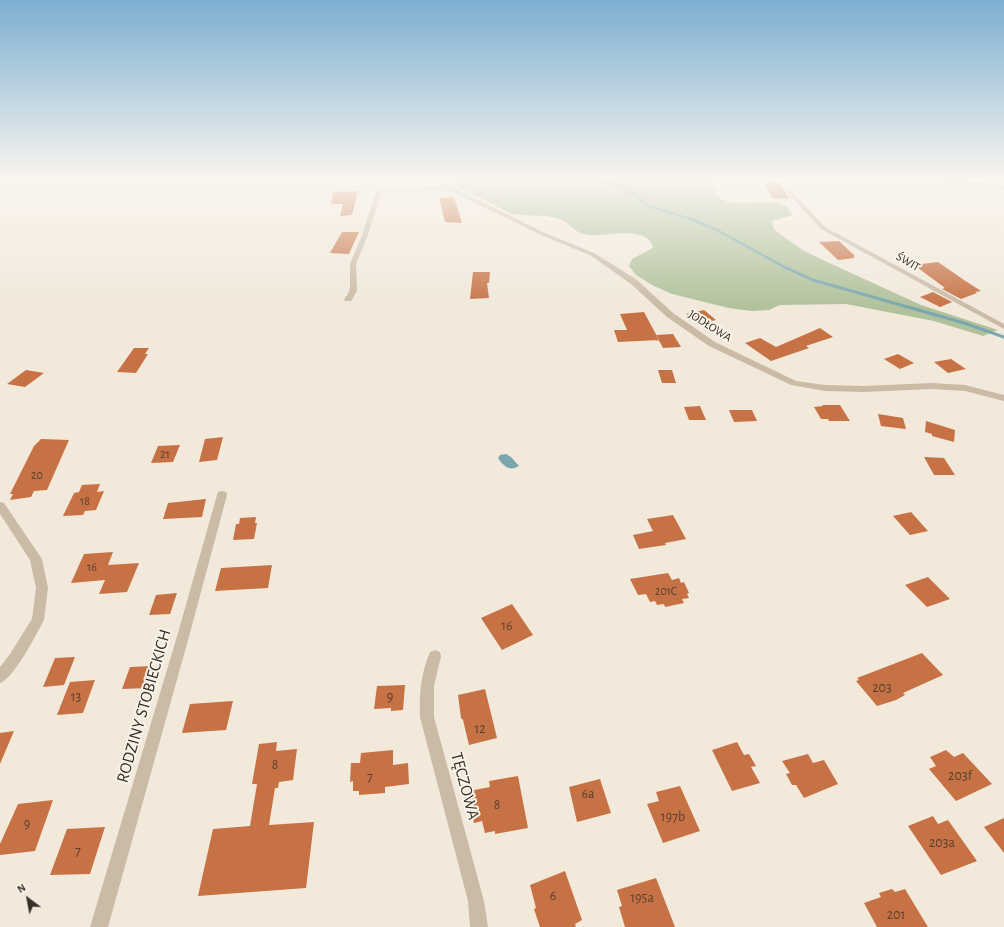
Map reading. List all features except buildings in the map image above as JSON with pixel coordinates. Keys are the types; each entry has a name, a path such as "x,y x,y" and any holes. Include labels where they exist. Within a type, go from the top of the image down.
{"street":[{"path":"348,299 354,294 355,287 352,270 353,262 363,241 369,221"},
{"name":"JODŁOWA","path":"517,221 543,234 592,254 634,282 670,315 712,344 794,383 825,388 864,389 932,386 965,388 1004,398"},
{"name":"ŚWIT","path":"817,221 823,228 1004,327"},
{"name":"RODZINY STOBIECKICH","path":"99,927 184,633 222,495"},
{"path":"0,506 36,559 42,588 38,620 15,658 0,677"},
{"name":"TĘCZOWA","path":"435,656 429,671 426,688 427,717 476,901 479,927"}],"green space":[{"path":"564,221 772,221 774,229 804,251 921,305 998,330 983,336 934,321 846,304 780,305 769,310 751,311 729,308 672,294 652,285 636,275 629,266 632,259 653,248 650,241 644,236 626,233 597,235 584,234 575,230"}],"water":[{"path":"506,454 519,466 516,468 510,468 502,463 498,458 500,455"}],"waterway":[{"path":"696,221 717,230 788,269"},
{"path":"787,268 813,280 964,323 1004,337"}]}
